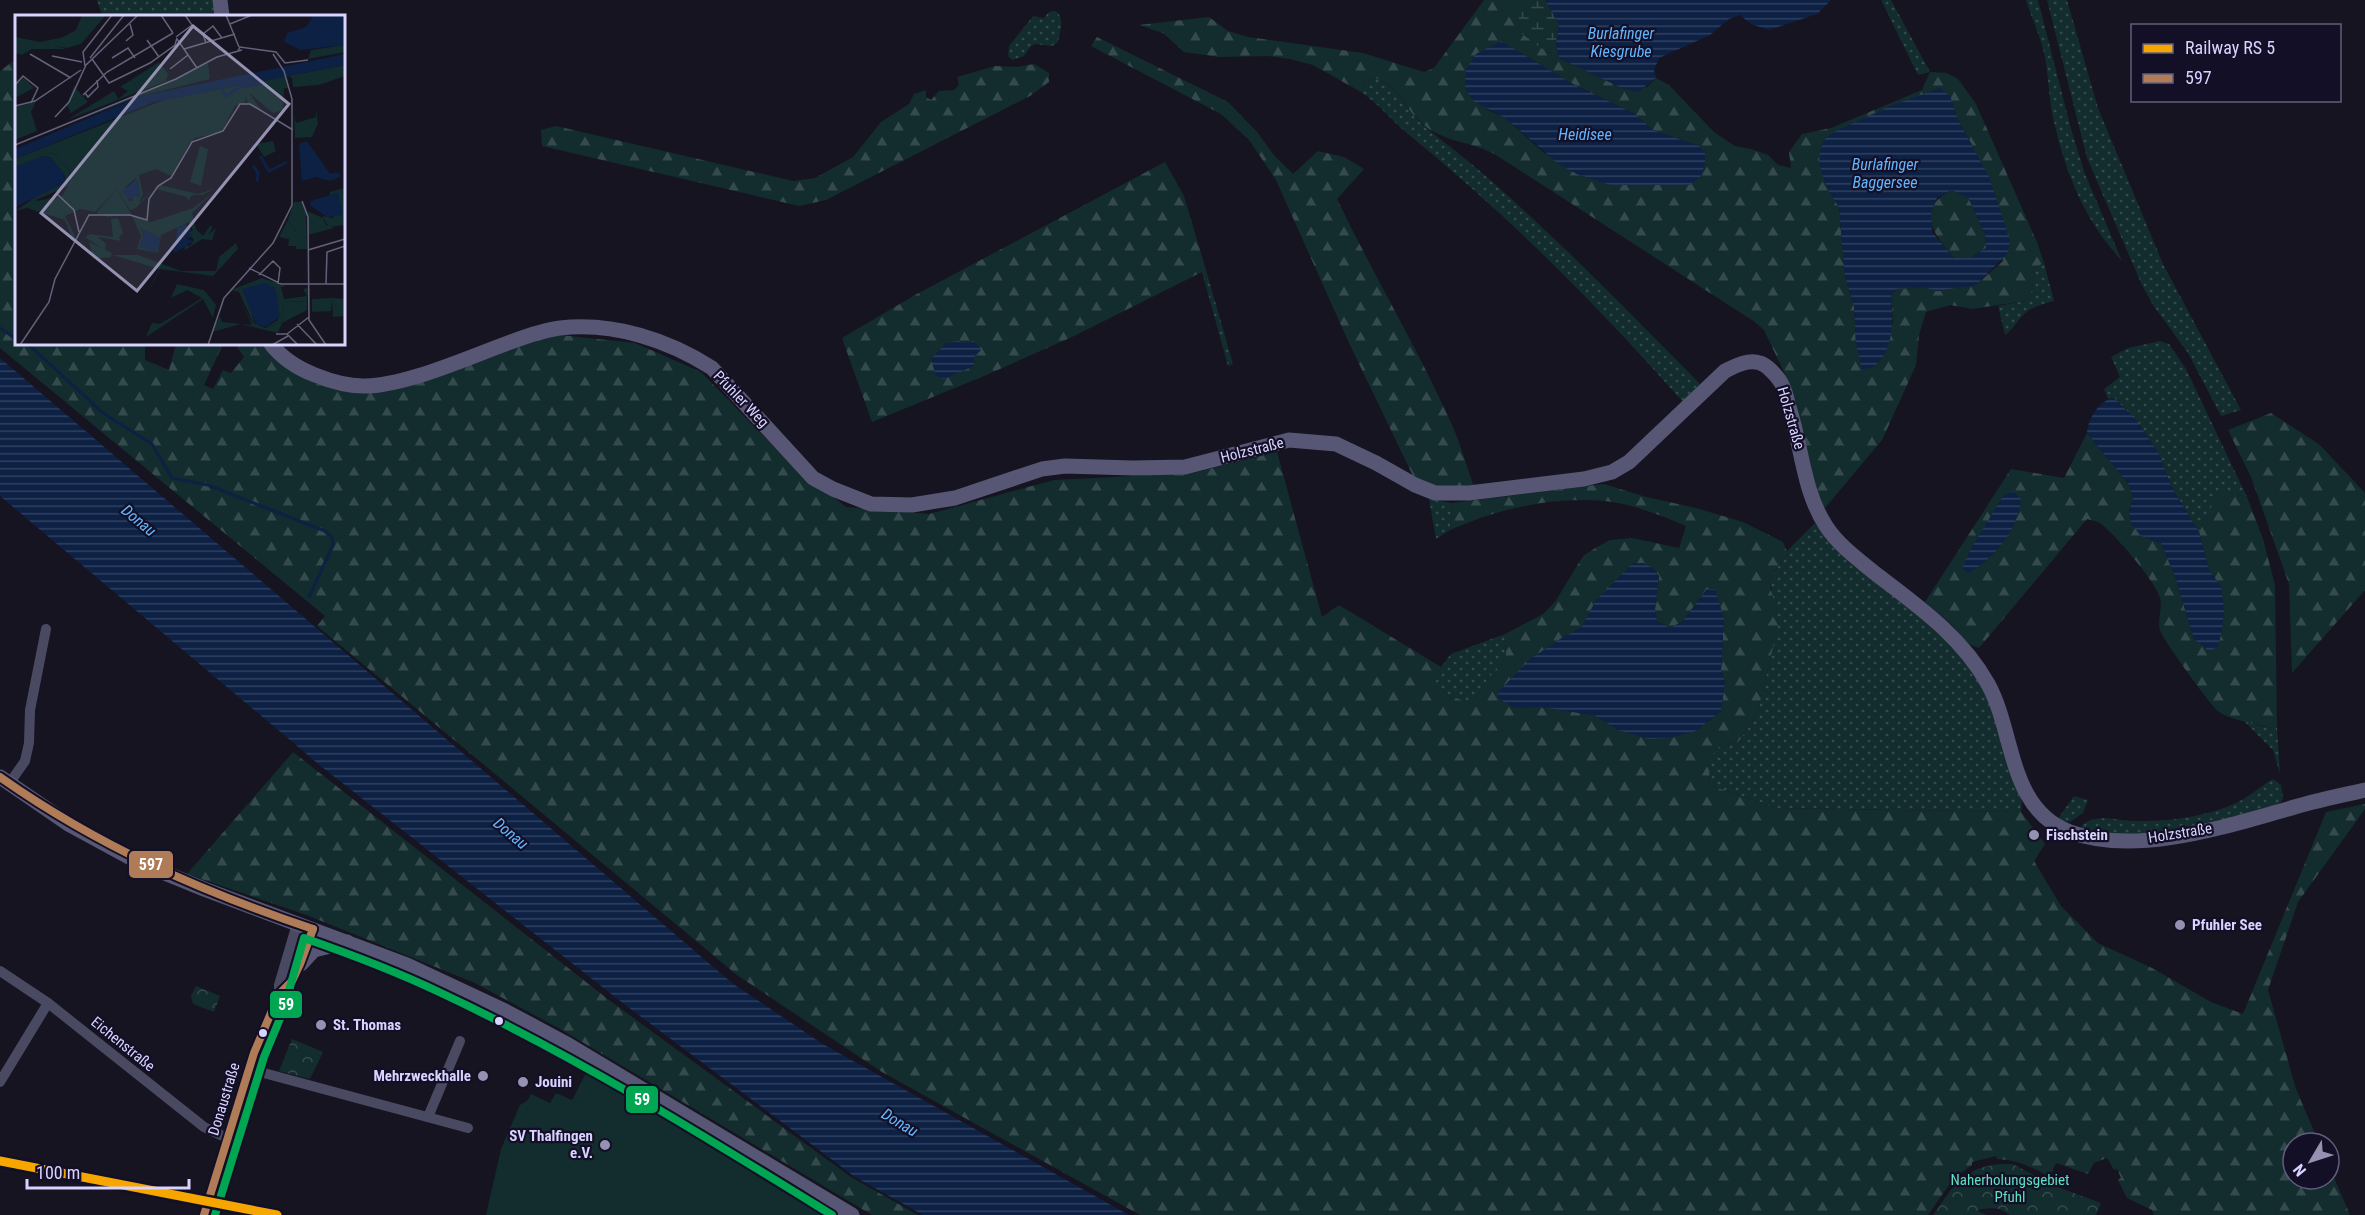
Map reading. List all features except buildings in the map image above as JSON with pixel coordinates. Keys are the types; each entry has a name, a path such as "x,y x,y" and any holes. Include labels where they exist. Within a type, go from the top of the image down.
{"street":[{"path":"220,0 222,15"},
{"name":"Pfuhler Weg","path":"272,345 279,354 302,370 326,380 365,386 425,373 522,338 560,328 614,329 660,341 691,355 712,368 813,478 855,499 871,504 912,505 955,498 995,486"},
{"name":"Holzstraße","path":"995,486 1042,469 1065,466 1185,467 1289,440 1336,444 1435,493 1469,493 1584,479 1612,472 1629,462 1725,371 1741,363 1758,362 1767,367 1781,381 1793,418 1810,491 1817,511 1828,529 1841,546 1941,625 1967,653 1988,684 2004,722 2018,774 2028,797 2044,818 2068,831 2088,837 2157,840 2216,828 2365,790"},
{"path":"46,629 30,710 29,743 25,761 5,781 70,825 138,862 448,983 565,1043 852,1215"},
{"name":"Donaustraße","path":"204,1215 249,1069 279,994 279,985 297,924"},
{"name":"Donaustraße","path":"279,994 287,988 301,964 313,929"},
{"path":"301,964 314,950 347,942"},
{"name":"Eichenstraße","path":"0,971 48,1003 204,1127 227,1138"},
{"path":"0,1082 48,1003"},
{"path":"428,1117 460,1041"},
{"path":"249,1069 468,1128"}],"green space":[{"path":"97,0 214,0 215,15 102,15"},
{"path":"1484,0 1525,0 1518,10 1536,45 1624,89 1647,87 1656,78 1669,85 1714,132 1735,146 1768,155 1778,165 1791,168 1789,152 1802,134 1831,128 1922,90 1930,72 1947,73 1958,79 1976,104 2037,242 2044,263 2034,268 2032,290 2025,301 1972,309 1950,305 1926,312 1919,335 1916,365 1882,440 1825,508 1817,492 1791,387 1764,330 1755,322 1496,155 1432,131 1417,119 1392,87 1385,82 1375,78 1365,82 1361,92 1313,65 1290,59 1268,56 1219,57 1184,52 1163,33 1139,25 1209,17 1228,31 1248,37 1363,53 1424,72 1434,68","holes":["1516,50 1571,83 1635,114 1653,130 1699,146 1690,185 1610,185 1577,174 1543,152 1505,118 1486,109","1950,96 1958,120 1972,145 2003,261 1976,285 1937,291 1923,287 1897,289 1891,296 1893,323 1856,344 1854,306 1845,277 1839,208 1866,119 1890,106"]},
{"path":"1525,0 1545,0 1559,24 1556,43 1559,58 1536,45 1520,32 1518,10"},
{"path":"1881,0 1891,0 1930,72 1918,75"},
{"path":"2026,0 2038,0 2085,174 2122,261 2088,215 2065,163 2053,118 2043,50"},
{"path":"2047,0 2067,0 2098,108 2163,264 2241,410 2221,416 2188,353 2153,305 2141,283 2087,158"},
{"path":"1056,11 1061,21 1058,42 1052,46 1035,44 1024,56 1012,60 1008,56 1009,46 1033,16 1044,18 1049,12"},
{"path":"1097,37 1228,102 1293,174 1318,151 1344,157 1364,169 1337,199 1439,398 1456,434 1474,487 1437,487 1414,478 1349,343 1276,180 1249,140 1221,114 1091,46"},
{"path":"15,60 15,345 145,345 145,360 169,370 176,345 223,345 204,385 213,389 223,370 231,373 244,357 237,347 263,345 275,358 315,383 352,393 390,391 551,334 635,343 701,372 788,461 846,507 929,514 1054,480 1193,473 1277,452 1322,617 1339,605 1441,667 1434,687 1471,705 1506,657 1505,634 1543,614 1555,602 1583,556 1610,540 1632,538 1679,548 1686,526 1622,504 1571,500 1529,505 1489,515 1450,530 1452,503 1604,484 1743,522 1783,542 1788,554 1769,582 1779,621 1759,707 1739,741 1716,748 1710,760 1709,785 1777,808 2021,812 2045,844 2034,861 2061,906 2098,943 2152,968 2211,1002 2243,1014 2326,812 2365,804 2365,809 2298,902 2268,990 2296,1089 2314,1131 2281,1131 2281,1191 2340,1191 2350,1215 2154,1215 2152,1210 2127,1198 2118,1180 2121,1178 2117,1169 2114,1170 2107,1158 2094,1163 2088,1174 2056,1163 2050,1177 2025,1165 1997,1159 1996,1156 1972,1162 1972,1165 1954,1178 1928,1215 1140,1215 882,1072 737,975 317,626 325,616 0,348 0,71","holes":["1643,563 1653,568 1659,576 1655,609 1657,621 1670,628 1682,622 1707,589 1724,618 1721,670 1725,682 1721,711 1696,731 1618,730 1594,715 1539,707 1514,708 1563,637 1581,628 1632,564"]},
{"path":"1034,64 1049,73 1049,82 1030,96 826,200 799,206 542,146 541,130 556,126 793,181 815,178 853,157 881,122 909,104 914,94 926,90 926,97 931,100 939,91 954,90 959,85 957,77 995,66 1017,67"},
{"path":"1375,78 1391,87 1423,125 1488,178 1549,234 1700,384 1683,402 1585,296 1517,229 1361,92 1365,82"},
{"path":"1165,162 1184,196 1206,270 1072,337 872,422 842,338 915,295"},
{"path":"1951,190 1968,197 1985,234 1986,248 1970,258 1954,258 1940,240 1931,223 1930,214 1933,206"},
{"path":"2044,263 2054,301 2029,310 2005,335 1998,306 2025,301 2032,290 2034,268"},
{"path":"1206,270 1233,364 1228,366 1202,272"},
{"path":"2160,341 2169,344 2186,369 2247,497 2226,492 2216,499 2199,532 2171,486 2159,454 2137,421 2114,398 2108,399 2104,389 2120,377 2111,357 2128,348"},
{"path":"2271,413 2320,445 2365,493 2365,590 2292,673 2289,584 2251,477 2228,430"},
{"path":"2087,433 2130,486 2133,500 2129,510 2141,536 2161,543 2175,576 2194,639 2221,587 2209,570 2199,532 2215,499 2226,492 2247,497 2263,539 2275,585 2277,728 2230,717 2214,707 2160,630 2160,598 2151,581 2124,547 2100,523 2087,519 1979,648 1968,644 1949,622 1925,602 2011,469 2064,478"},
{"path":"1429,499 1452,503 1450,530 1436,539"},
{"path":"1815,523 1830,541 1962,654 1991,703 2022,801 2021,812 1777,808 1709,785 1710,760 1716,748 1739,741 1759,707 1771,655 1772,590 1769,582 1788,554 1787,551"},
{"path":"1505,634 1506,657 1471,705 1433,687 1441,667 1451,654"},
{"path":"2243,720 2260,726 2277,728 2280,774 2273,750"},
{"path":"293,752 609,1000 851,1177 918,1215 872,1215 562,1030 475,983 309,916 187,874"},
{"path":"2273,779 2281,785 2283,798 2280,804 2219,822 2175,831 2132,836 2108,835 2080,829 2090,820 2096,819 2159,821 2186,818 2214,811 2242,800"},
{"path":"2074,796 2088,800 2083,813 2070,822 2057,820"},
{"path":"196,986 220,996 214,1012 193,1004 191,996"},
{"path":"292,1039 323,1052 310,1079 279,1071"},
{"name":"SV Thalfingen e.V.","path":"586,1073 820,1211 820,1215 486,1215 501,1149 520,1105 528,1100 531,1094 550,1103 556,1093 572,1100"},
{"name":"Naherholungsgebiet Pfuhl","path":"1999,1164 2013,1164 2052,1185 2101,1203 2096,1215 2010,1215 2002,1210 1991,1208 1978,1210 1987,1215 1933,1215 1959,1180 1975,1170"}],"water":[{"name":"Burlafinger Kiesgrube","path":"1545,0 1831,0 1817,14 1769,30 1751,24 1740,15 1729,19 1710,35 1659,58 1654,70 1656,78 1638,92 1624,89 1559,58 1556,43 1559,24"},
{"name":"Heidisee","path":"1501,41 1571,83 1635,114 1653,130 1699,146 1705,152 1705,164 1700,177 1690,185 1610,185 1577,174 1560,165 1505,118 1473,101 1465,88 1466,69 1476,54"},
{"name":"Burlafinger Baggersee","path":"1940,88 1950,96 1958,120 1989,177 2010,240 2008,253 1976,285 1937,291 1923,287 1897,289 1891,296 1892,322 1888,347 1875,365 1862,369 1856,344 1854,306 1845,277 1839,208 1826,186 1819,163 1820,151 1824,140 1832,133 1890,106","holes":["1951,190 1968,197 1985,234 1986,248 1970,258 1954,258 1932,232 1931,213 1937,198"]},
{"path":"958,341 963,343 974,341 981,350 974,357 974,366 944,379 936,376 931,359 946,343"},
{"name":"Donau","path":"0,358 732,983 821,1043 1129,1215 923,1215 855,1177 624,1004 322,767 0,496"},
{"path":"2114,398 2137,421 2159,454 2171,486 2199,532 2209,570 2221,587 2224,609 2222,631 2218,647 2209,651 2194,639 2175,576 2161,543 2141,536 2131,524 2129,510 2133,500 2130,486 2087,433 2095,411 2104,402"},
{"path":"2013,491 2021,499 2010,532 1996,551 1968,573 1962,568 1969,552 2003,496"},
{"path":"1643,563 1653,568 1659,577 1655,609 1657,621 1670,628 1682,622 1707,589 1715,589 1724,618 1721,670 1725,682 1721,711 1696,731 1670,738 1648,739 1618,730 1594,715 1539,707 1514,708 1498,698 1499,691 1530,659 1581,628 1596,600 1632,564"}],"waterway":[{"path":"0,328 15,338"},
{"path":"29,345 103,413 152,444 172,478 208,485 325,531 332,537 333,545 309,597"}],"transit line":[{"name":"597","path":"0,777 74,825 151,865 230,899 313,929"},
{"name":"597","path":"204,1215 254,1053 279,994 292,981 313,929"},
{"name":"59","path":"215,1215 264,1057 289,997 304,938 422,984 540,1043 639,1098 832,1215"},
{"path":"0,1161 277,1215"}],"place":[{"name":"Fischstein","path":"2034,835"},
{"name":"Pfuhler See","path":"2180,925"},
{"name":"St. Thomas","path":"321,1025"},
{"name":"Mehrzweckhalle","path":"483,1076"},
{"name":"Jouini","path":"523,1082"},
{"name":"SV Thalfingen e.V.","path":"605,1145"}]}
